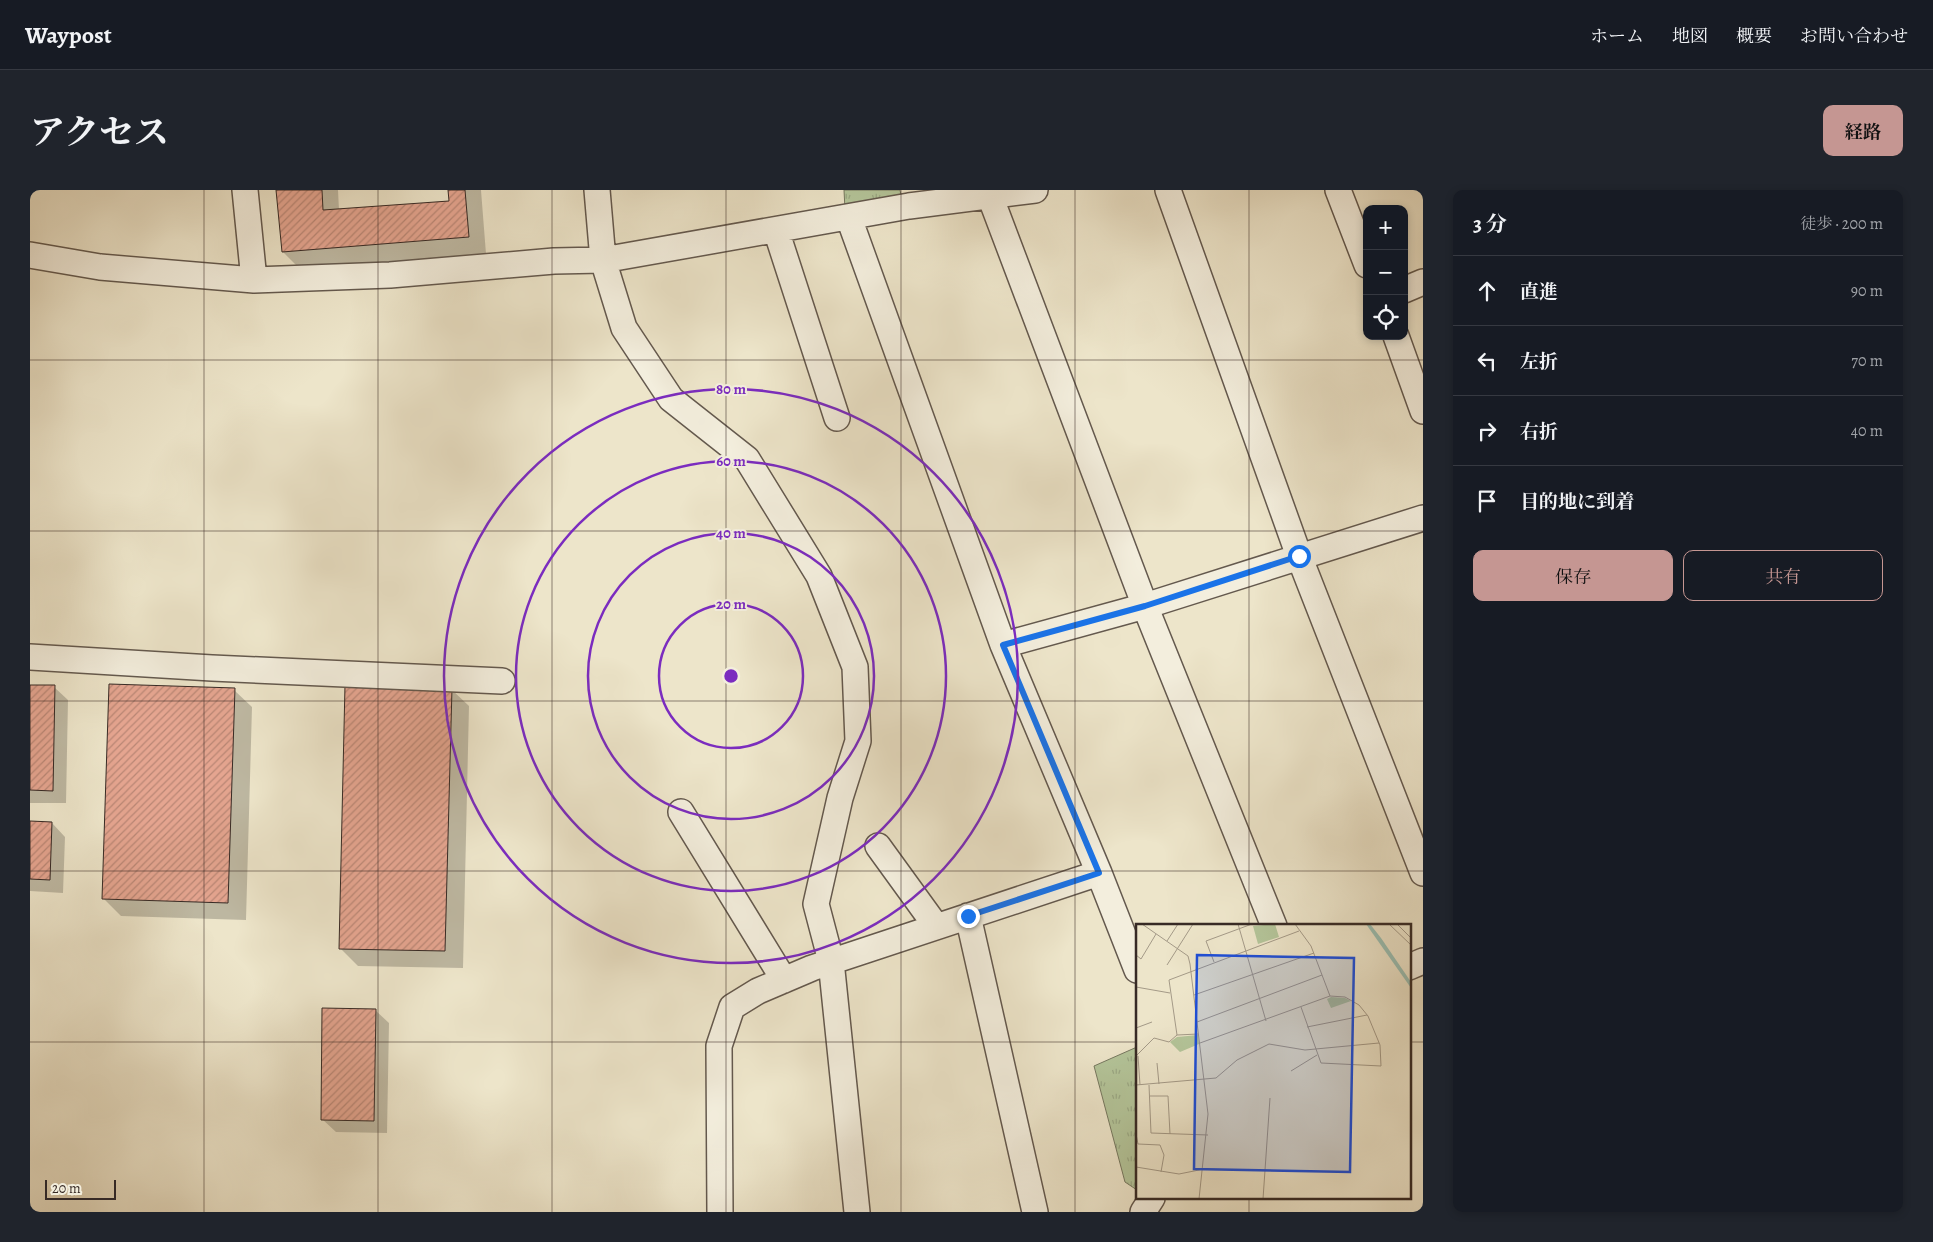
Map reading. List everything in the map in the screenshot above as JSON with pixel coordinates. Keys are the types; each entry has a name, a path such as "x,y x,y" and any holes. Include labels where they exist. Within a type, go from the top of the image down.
{"street":[{"path":"245,190 254,280"},
{"path":"598,190 603,260 624,328 671,399 746,459 820,576 855,667 858,741 840,798 816,904 831,961 857,1212"},
{"path":"30,255 100,266 254,280 390,275 554,261 603,260 849,218 907,198 990,196 1035,190"},
{"path":"1168,190 1299,556 1423,873"},
{"path":"1338,190 1363,255"},
{"path":"990,196 1145,606 1273,924"},
{"path":"849,218 1003,645 1099,873 1136,967"},
{"path":"776,230 837,418"},
{"path":"1408,288 1423,282"},
{"path":"1397,340 1423,411"},
{"path":"1003,645 1145,606 1423,518"},
{"path":"30,657 502,682"},
{"path":"681,812 784,980"},
{"path":"878,846 936,926"},
{"path":"720,1212 719,1046 732,1007 758,991 831,961 1099,873"},
{"path":"968,916 1036,1212"},
{"path":"1410,967 1423,962"},
{"path":"1144,1212 1151,1200"}],"green space":[{"path":"844,190 900,190 902,201 845,210"},
{"path":"1136,1047 1136,1189 1125,1182 1094,1066"}],"building":[{"path":"276,190 322,190 323,210 449,201 448,190 465,190 469,237 282,252"},
{"path":"109,684 235,688 228,903 102,899"},
{"path":"30,685 55,685 53,791 30,790"},
{"path":"345,685 452,688 445,951 339,949"},
{"path":"30,821 52,822 50,880 30,879"},
{"path":"322,1008 376,1009 374,1121 321,1120"}],"route":[{"path":"968,916 1099,873 1003,645 1145,606 1299,556"}]}
